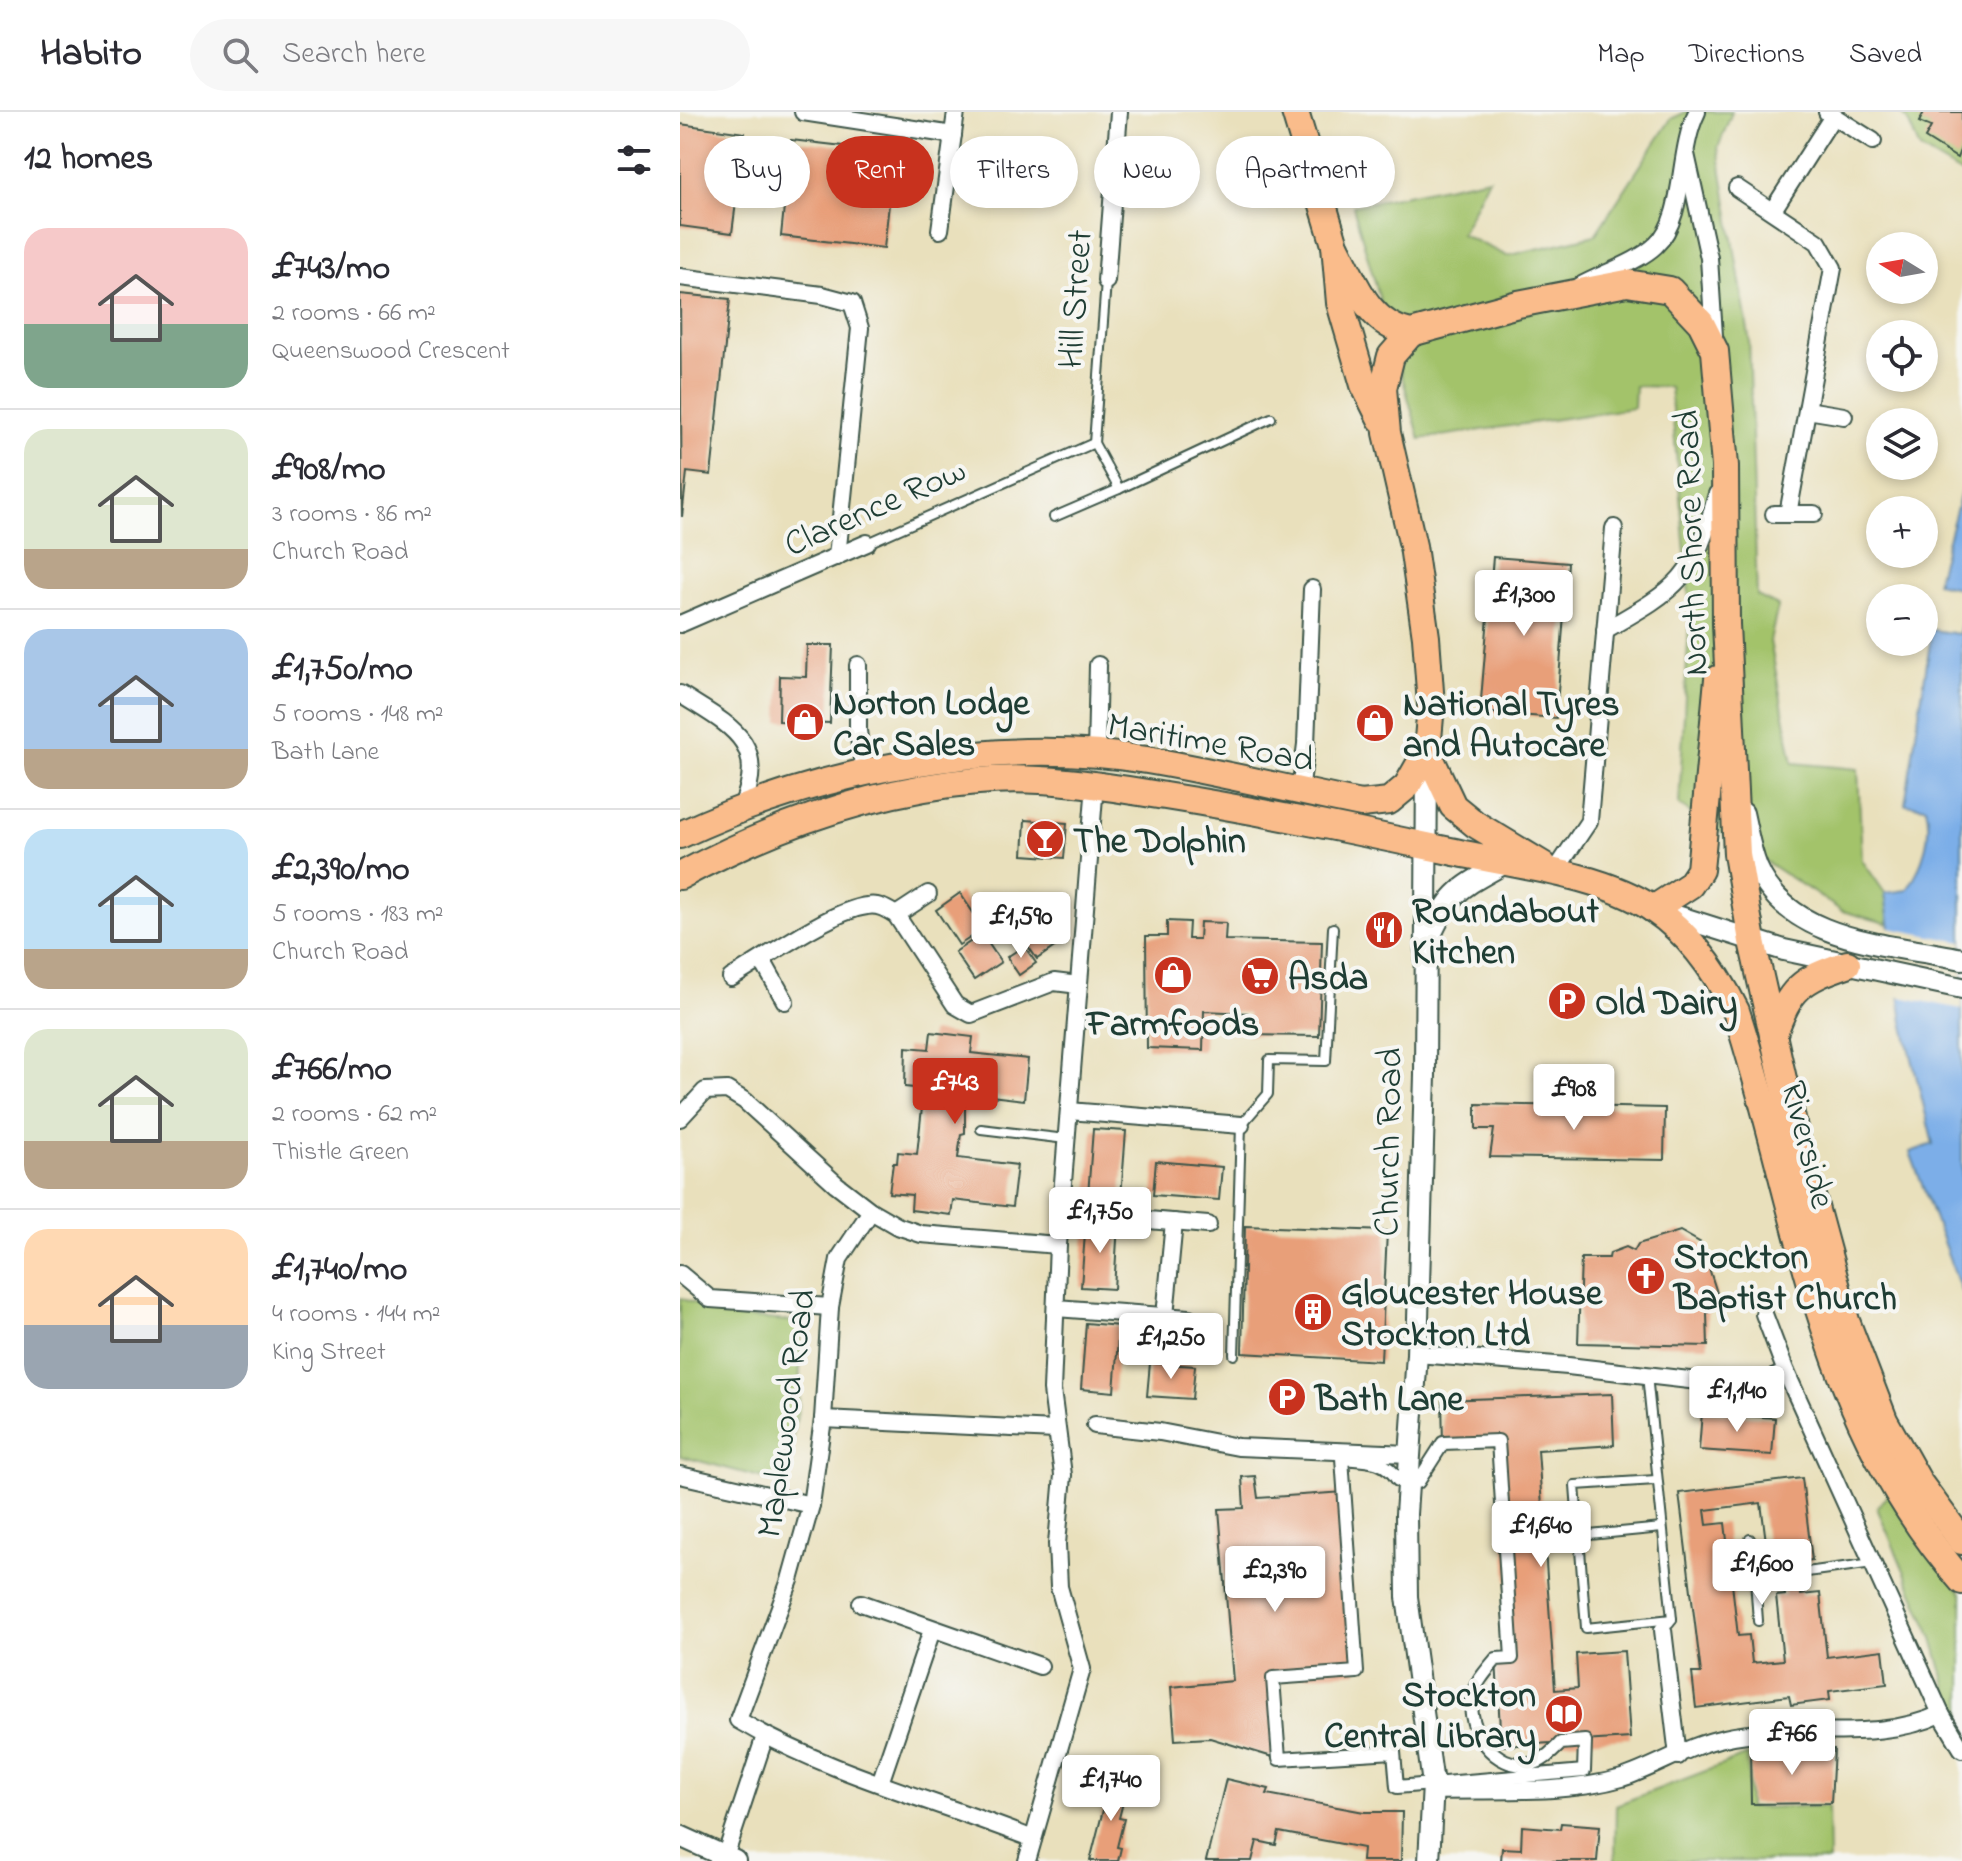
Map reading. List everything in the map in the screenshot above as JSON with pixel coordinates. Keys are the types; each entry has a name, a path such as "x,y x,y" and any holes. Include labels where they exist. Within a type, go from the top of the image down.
{"main road":[{"name":"Church Road","path":"1295,112 1335,245 1367,307 1394,330 1411,333"},
{"name":"Church Road","path":"1335,245 1340,303 1364,385 1387,433"},
{"path":"1411,333 1569,292 1627,283 1670,290 1701,323 1715,351"},
{"name":"Church Road","path":"1411,333 1391,356 1385,371 1387,433 1413,546 1426,637 1431,705 1427,751"},
{"name":"North Shore Road","path":"1715,351 1725,466 1726,624 1737,854 1752,941"},
{"path":"1653,909 1690,885 1700,870 1710,742 1726,624"},
{"name":"Maritime Road","path":"680,835 742,806 864,773 1014,752 1146,760 1361,804 1389,801 1407,786 1427,751"},
{"name":"Riverside","path":"1427,751 1453,806 1475,824 1554,873"},
{"name":"Maritime Road","path":"680,876 780,827 861,803 977,781 1038,779 1095,784 1428,846"},
{"name":"Riverside","path":"1428,846 1554,873 1610,889 1653,909 1712,967 1736,1011 1822,1330 1855,1414 1900,1497 1962,1581"},
{"name":"Riverside","path":"1752,941 1818,1225 1846,1321 1884,1420 1920,1484 1962,1541"},
{"path":"1773,1036 1786,1002 1796,988 1811,976 1857,966"}],"street":[{"path":"803,112 953,135"},
{"path":"940,230 956,112"},
{"name":"Hill Street","path":"1106,281 1119,112"},
{"path":"1569,292 1654,248 1665,235 1676,213 1685,145 1697,112"},
{"path":"1773,210 1830,114 1873,141"},
{"name":"North Shore Road","path":"1685,145 1709,258 1715,351"},
{"path":"1737,188 1818,242 1833,268 1807,410 1781,514 1814,514"},
{"path":"680,277 822,295 852,303 860,328 837,557"},
{"path":"1807,410 1844,416"},
{"path":"1605,630 1678,584 1703,547 1725,466"},
{"path":"1554,873 1589,821 1614,528"},
{"name":"Clarence Row","path":"680,624 867,543"},
{"path":"1300,792 1306,744 1312,589"},
{"path":"858,665 858,731 864,773"},
{"path":"1096,755 1098,665"},
{"path":"680,694 744,740 752,757 752,783 742,806"},
{"name":"Church Road","path":"1427,751 1428,846 1417,1354 1408,1481 1407,1597 1433,1788 1429,1861"},
{"path":"1735,783 1756,865 1776,897 1799,918 1813,926 1962,959"},
{"path":"1027,1861 1082,1669 1059,1587 1057,1544 1063,1475 1052,1390 1058,1245 1095,784"},
{"name":"Church Road","path":"1425,949 1446,903 1456,890 1505,863"},
{"path":"896,915 928,894"},
{"path":"731,978 843,914 865,906 881,906 896,915 955,1005 971,1014 1054,982 1079,985"},
{"name":"Riverside","path":"1653,909 1752,941"},
{"path":"1752,941 1962,988"},
{"path":"762,960 785,1001"},
{"path":"680,1118 705,1091 727,1090 745,1101 871,1211 921,1234 1058,1245"},
{"path":"1069,1111 1241,1125"},
{"name":"Maplewood Road","path":"765,1736 738,1720 790,1580 811,1505 823,1419 830,1307 839,1259 871,1211"},
{"path":"1136,1219 1208,1225"},
{"path":"1165,1316 1174,1222"},
{"path":"680,1274 710,1299 830,1307"},
{"path":"1056,1308 1189,1318"},
{"path":"1764,1314 1786,1372 1941,1714 1962,1749"},
{"path":"1417,1354 1647,1374 1741,1386 1786,1372"},
{"path":"823,1419 1056,1430"},
{"path":"1095,1425 1160,1432 1238,1447 1410,1454"},
{"path":"1433,1788 1584,1771 1585,1741 1561,1743 1549,1755 1531,1764 1513,1763 1493,1754 1481,1740 1475,1726 1472,1698 1480,1680 1496,1659 1512,1658 1498,1441 1443,1443 1418,1482 1398,1480 1380,1461 1342,1458 1357,1672 1273,1678 1279,1759 1394,1752 1397,1787 1433,1788 1572,1786 1620,1778 1722,1738 1761,1732 1905,1728 1941,1714"},
{"path":"680,1475 811,1505"},
{"path":"861,1603 1040,1666"},
{"path":"1668,1624 1678,1756"},
{"path":"880,1783 932,1630"},
{"path":"680,1836 730,1859 765,1736 880,1783 1033,1839"}],"lane":[{"name":"Hill Street","path":"1094,443 1106,281"},
{"path":"1054,517 1271,418"},
{"path":"1094,443 1119,489"},
{"name":"Clarence Row","path":"867,543 1094,443"},
{"path":"1234,1355 1241,1125 1268,1094 1269,1060 1326,1061 1333,928"},
{"path":"981,1129 1067,1139"},
{"path":"1647,1374 1662,1528 1668,1624 1586,1628 1575,1485 1656,1480"},
{"path":"1579,1536 1662,1528"},
{"path":"1750,1539 1758,1621"},
{"path":"1755,1579 1873,1563"}],"green space":[{"path":"1685,112 1732,112 1718,148 1749,337 1757,596 1778,606 1770,641 1793,763 1858,769 1862,860 1885,893 1889,924 1842,911 1679,805 1690,607 1670,387 1635,386 1634,408 1420,439 1354,208 1395,208 1395,197 1489,178 1461,234 1507,256 1595,235 1671,119"},
{"path":"1899,112 1962,112 1962,174 1920,149 1907,119"},
{"path":"680,1298 729,1316 801,1322 799,1407 782,1483 680,1456"},
{"path":"1888,1494 1962,1594 1962,1714 1949,1695 1933,1638 1877,1508"},
{"path":"1748,1755 1749,1808 1828,1806 1829,1861 1615,1861 1616,1805"}],"water":[{"path":"1962,489 1962,589 1936,583"},
{"path":"1962,619 1962,1293 1910,1152 1933,1144 1903,1022 1885,893 1907,890 1925,850 1928,828 1926,807 1905,804 1928,656 1938,656 1938,631 1959,634"}],"pier":[{"path":"1885,927 1962,942 1962,1009 1895,996"}],"building":[{"path":"1924,112 1962,112 1962,145 1957,158 1925,138 1931,127 1919,122"},
{"path":"680,124 745,133 745,136 704,136 704,208 735,208 732,233 680,226"},
{"path":"810,142 826,144 826,208 889,208 884,248 781,236 784,208 810,208"},
{"path":"680,294 730,299 711,475 687,472 682,517"},
{"path":"1493,557 1568,563 1556,718 1480,712"},
{"path":"807,645 833,645 830,723 779,721 780,676 806,677"},
{"name":"The Dolphin","path":"1025,820 1067,823 1064,858 1023,855"},
{"path":"960,893 984,929 959,945 936,910"},
{"path":"1046,914 1063,941 1037,959 1019,933"},
{"name":"Asda","path":"1167,921 1189,922 1188,939 1199,939 1200,922 1226,923 1225,940 1322,942 1319,1036 1247,1035 1248,1013 1204,1011 1203,1050 1147,1048 1146,936 1167,936"},
{"path":"982,934 1001,962 974,980 955,952"},
{"path":"1024,946 1036,963 1019,975 1007,957"},
{"path":"931,1032 973,1037 971,1053 1028,1059 1024,1100 965,1093 965,1133 961,1134 958,1158 1017,1165 1012,1207 953,1200 951,1215 911,1210 912,1195 889,1193 893,1163 897,1163 898,1152 917,1154 924,1089 905,1087 906,1047 929,1049"},
{"path":"1476,1104 1665,1108 1664,1160 1490,1157 1494,1129 1476,1129"},
{"path":"1093,1129 1126,1131 1121,1197 1088,1195"},
{"path":"1156,1161 1222,1167 1219,1200 1153,1195"},
{"path":"1086,1220 1118,1223 1114,1289 1081,1287"},
{"name":"Gloucester House Stockton Ltd","path":"1245,1226 1387,1231 1381,1361 1242,1353"},
{"name":"Stockton Baptist Church","path":"1680,1231 1701,1243 1717,1293 1707,1314 1708,1346 1578,1343 1581,1258 1609,1258 1610,1253 1626,1247 1634,1251 1638,1244"},
{"path":"1086,1323 1119,1326 1114,1392 1081,1389"},
{"path":"1150,1363 1195,1366 1192,1399 1147,1396"},
{"path":"1612,1394 1614,1445 1538,1450 1555,1690 1578,1688 1576,1654 1624,1651 1630,1738 1501,1746 1496,1659 1512,1658 1498,1441 1443,1443 1442,1400"},
{"path":"1702,1412 1775,1418 1772,1455 1699,1450"},
{"path":"1255,1476 1258,1498 1345,1492 1357,1672 1273,1678 1279,1759 1210,1738 1175,1740 1171,1687 1233,1681 1219,1509 1244,1508 1242,1477"},
{"path":"1802,1478 1812,1560 1769,1565 1761,1503 1705,1510 1707,1525 1725,1523 1738,1636 1749,1635 1752,1663 1783,1660 1776,1596 1785,1595 1783,1584 1799,1582 1801,1595 1820,1593 1827,1657 1883,1650 1887,1684 1829,1691 1830,1700 1791,1705 1789,1696 1696,1708 1692,1673 1701,1673 1679,1493"},
{"path":"1834,1749 1831,1803 1751,1804 1750,1751"},
{"path":"1112,1775 1129,1779 1119,1818 1124,1819 1117,1847 1121,1848 1118,1861 1090,1861"},
{"path":"1226,1779 1269,1789 1267,1794 1364,1812 1402,1812 1401,1861 1362,1861 1363,1848 1279,1832 1276,1845 1257,1841 1252,1861 1206,1861"},
{"path":"1561,1823 1600,1826 1597,1861 1501,1861 1502,1848 1521,1849 1522,1826 1560,1829"}],"place":[{"name":"Norton Lodge Car Sales","path":"805,722"},
{"name":"National Tyres and Autocare","path":"1375,723"},
{"name":"The Dolphin","path":"1045,839"},
{"name":"Roundabout Kitchen","path":"1384,930"},
{"name":"Farmfoods","path":"1173,975"},
{"name":"Asda","path":"1260,976"},
{"name":"Old Dairy","path":"1567,1001"},
{"name":"Stockton Baptist Church","path":"1646,1276"},
{"name":"Gloucester House Stockton Ltd","path":"1313,1312"},
{"name":"Bath Lane","path":"1287,1397"},
{"name":"Stockton Central Library","path":"1564,1714"}]}
